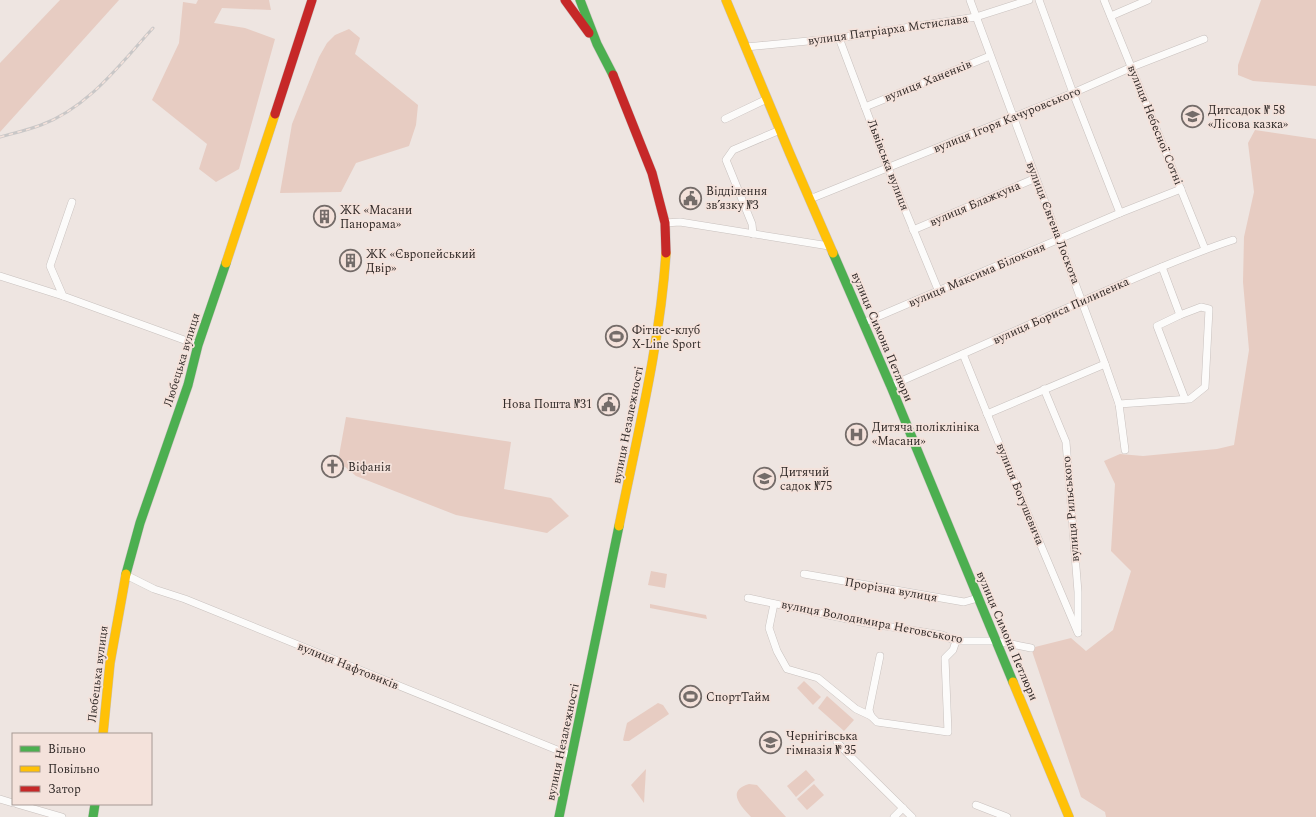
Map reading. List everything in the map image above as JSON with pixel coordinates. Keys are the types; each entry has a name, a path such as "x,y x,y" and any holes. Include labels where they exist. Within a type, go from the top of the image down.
{"street":[{"name":"Любецька вулиця","path":"103,733 110,663 126,574 140,523 188,385 198,344 246,203 312,0"},
{"name":"вулиця Незалежності","path":"565,0 597,44"},
{"name":"вулиця Незалежності","path":"559,817 649,379 658,325 666,254 665,223 652,173 615,79 597,44 580,0"},
{"name":"вулиця Симона Петлюри","path":"726,0 890,386 1069,817"},
{"name":"вулиця Євгена Лоскота","path":"970,0 1106,364 1119,404 1125,450"},
{"name":"вулиця Патріарха Мстислава","path":"746,47 839,38 976,17 1029,0"},
{"path":"1038,0 1120,213"},
{"name":"вулиця Небесної Сотні","path":"1104,0 1205,249"},
{"path":"1111,16 1148,0"},
{"name":"Львівська вулиця","path":"839,38 888,168 939,292"},
{"name":"вулиця Ігоря Качуровського","path":"809,197 815,197 888,168 1073,93 1132,67 1204,39"},
{"name":"вулиця Ханенків","path":"865,107 990,56"},
{"path":"725,119 767,99"},
{"path":"752,234 752,224 726,160 733,150 780,130"},
{"name":"вулиця Блажкуна","path":"913,230 1036,178"},
{"name":"вулиця Максима Білоконя","path":"863,324 1120,213 1180,189"},
{"path":"63,296 50,266 72,202"},
{"path":"665,223 675,222 830,246"},
{"name":"вулиця Бориса Пилипенка","path":"890,386 1082,301 1205,249 1233,240"},
{"path":"1162,267 1180,316"},
{"path":"0,276 63,296 198,344"},
{"path":"1119,404 1190,399 1205,387 1209,309 1201,307 1158,326 1185,399"},
{"name":"вулиця Богушевича","path":"963,354 1078,633"},
{"path":"987,414 1106,364"},
{"name":"вулиця Рильського","path":"1044,389 1066,442 1078,592 1078,633"},
{"name":"вулиця Нафтовиків","path":"126,574 154,590 185,600 572,756"},
{"name":"Прорізна вулиця","path":"804,574 964,602 978,598"},
{"name":"вулиця Володимира Неговського","path":"748,598 866,623 942,635 956,641 996,641 1031,648"},
{"path":"774,604 768,628 776,652 787,669 818,678 856,709 871,716 877,722 948,732 944,658 953,650 956,641"},
{"path":"871,716 869,710 880,656"},
{"path":"838,742 847,754 912,817"},
{"path":"0,799 12,803"},
{"path":"20,805 62,817"},
{"path":"93,817 95,805"},
{"path":"976,805 1007,817"},
{"path":"894,817 903,808"}],"shaded area":[{"path":"60,0 119,0 0,132 0,63"},
{"path":"198,0 269,0 271,10 222,8 214,23 245,28 275,39 239,169 216,182 199,169 207,144 152,100 179,43 183,2 196,4"},
{"path":"1261,0 1316,0 1316,86 1253,81 1238,75 1238,65"},
{"path":"349,29 360,38 355,54 418,105 416,125 409,146 356,163 341,192 280,193 292,124 319,57 327,43 335,35"},
{"path":"1255,130 1316,139 1316,817 1106,817 1105,812 1081,797 1031,648 1071,638 1086,651 1113,630 1131,571 1111,551 1115,484 1104,461 1120,454 1143,456 1217,449 1234,445 1249,350 1243,282 1244,237 1254,192 1248,143"},
{"path":"346,417 511,442 504,489 551,498 569,516 547,533 456,515 356,476 338,461"},
{"path":"651,571 667,574 665,588 648,585"},
{"path":"650,604 706,615 707,619 650,608"},
{"path":"804,681 821,697 813,705 797,688"},
{"path":"827,696 854,720 844,731 818,708"},
{"path":"658,703 663,705 669,714 629,741 624,741 627,723"},
{"path":"646,769 644,803 631,785"},
{"path":"806,770 815,780 796,797 787,786"},
{"path":"749,784 757,785 786,817 751,817 740,804 737,795 738,791 742,787"},
{"path":"814,784 824,795 807,810 797,799"}],"railway":[{"path":"0,137 41,125 74,107 103,83 153,28"}],"traffic: fast":[{"path":"580,0 597,44 613,75"},
{"path":"833,253 892,389 1013,682"},
{"path":"126,574 140,523 188,385 198,345 226,263"},
{"path":"559,817 619,526"},
{"path":"93,817 95,805"}],"traffic: slow":[{"path":"726,0 833,253"},
{"path":"226,263 275,114"},
{"path":"619,526 659,322 666,253"},
{"path":"103,733 110,663 126,574"},
{"path":"1013,682 1069,817"}],"traffic: jam":[{"path":"275,114 312,0"},
{"path":"565,0 589,33"},
{"path":"613,75 652,173 665,223 666,253"}],"place":[{"name":"Дитсадок № 58 «Лісова казка»","path":"1193,117"},
{"name":"Відділення зв’язку №3","path":"691,198"},
{"name":"ЖК «Масани Панорама»","path":"324,217"},
{"name":"ЖК «Європейський Двір»","path":"351,261"},
{"name":"Фітнес-клуб X-Line Sport","path":"617,337"},
{"name":"Нова Пошта №31","path":"608,404"},
{"name":"Дитяча поліклініка «Масани»","path":"857,434"},
{"name":"Віфанія","path":"332,467"},
{"name":"Дитячий садок №75","path":"764,479"},
{"name":"СпортТайм","path":"691,697"},
{"name":"Чернігівська гімназія № 35","path":"770,743"}]}
